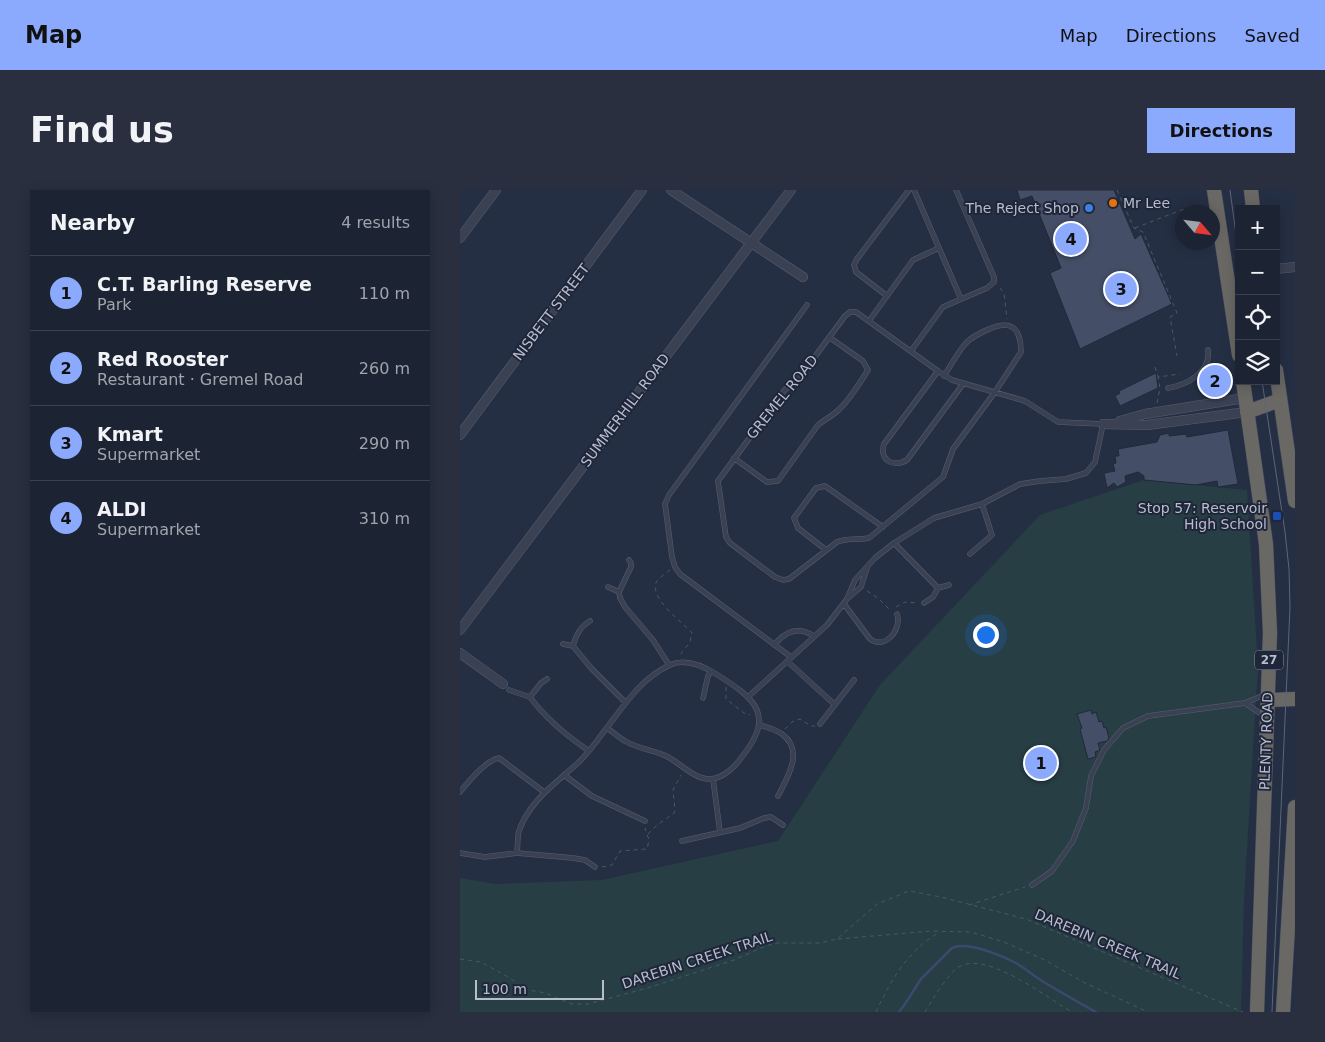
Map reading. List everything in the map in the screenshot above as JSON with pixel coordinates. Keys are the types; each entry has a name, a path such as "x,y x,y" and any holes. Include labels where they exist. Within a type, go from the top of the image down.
{"highway":[{"path":"1214,190 1237,340"},
{"path":"1251,190 1253,205"},
{"name":"PLENTY ROAD","path":"1244,385 1266,544 1270,632 1257,1012"},
{"path":"1278,385 1295,501"},
{"path":"1246,404 1280,400"},
{"path":"1268,697 1295,699"},
{"path":"1283,1012 1295,807"}],"street":[{"path":"460,238 496,190"},
{"name":"NISBETT STREET","path":"460,435 642,190"},
{"path":"671,190 803,277"},
{"name":"SUMMERHILL ROAD","path":"460,630 790,190"},
{"path":"1280,269 1295,267"},
{"name":"GREMEL ROAD","path":"1108,423 1157,412 1246,404"},
{"name":"GREMEL ROAD","path":"1108,423 1147,425 1246,404"},
{"path":"460,653 506,687"}],"lane":[{"path":"887,296 856,272 854,265 909,190"},
{"path":"914,190 961,299"},
{"path":"911,351 943,307 987,288 994,282 994,277 956,190"},
{"path":"869,321 913,260 939,248"},
{"path":"807,305 665,504 672,557 675,567 680,574 774,644 834,704"},
{"name":"GREMEL ROAD","path":"1008,325 1012,326 1018,333 1021,352 995,392 953,449 943,477 883,527 869,538 859,540 845,539 826,550 795,576 783,580 775,577 730,544 726,537 718,481 784,391 808,366 844,316 850,312 856,312 938,372 952,380 963,384 995,392 1025,400 1058,422 1108,423"},
{"path":"944,376 966,343 992,328 1004,324 1008,325"},
{"path":"734,458 767,482 778,481 818,425 826,418 835,414 841,407 868,370 863,361 830,336"},
{"path":"1168,388 1181,386 1201,372 1208,362 1208,350"},
{"path":"938,372 884,444 883,454 890,463 896,464 906,460 963,384"},
{"path":"749,696 827,625 844,604 855,580 894,543 934,518 982,504 1020,484 1066,479 1086,473 1095,462 1108,423"},
{"path":"826,550 798,528 794,518 816,488 825,486 883,527"},
{"path":"970,554 992,535 982,504"},
{"path":"894,543 938,588"},
{"path":"629,560 631,567 619,592 620,598 625,607 653,640 669,665"},
{"path":"847,599 861,587 868,566"},
{"path":"924,603 933,597 938,588 949,585"},
{"path":"608,587 619,592"},
{"path":"844,604 875,642 879,643 886,640 898,627 898,614"},
{"path":"573,646 578,632 590,621"},
{"path":"774,644 787,633 794,630 808,632 814,636"},
{"path":"563,644 573,646 591,668 625,702"},
{"path":"517,853 518,833 525,817 544,792 589,751 625,702 650,678 669,665 679,662 691,663 711,671 749,696 758,714 760,725 758,735 737,764 713,779 699,777 653,750 626,742 607,728"},
{"path":"703,698 711,671"},
{"path":"530,696 547,679"},
{"path":"820,724 854,680"},
{"path":"506,687 530,696 556,725 589,751"},
{"path":"1032,885 1052,871 1073,841 1086,808 1091,776 1104,750 1124,728 1148,716 1268,697"},
{"path":"1245,702 1267,718"},
{"path":"760,725 780,733 789,741 794,759 791,771 778,796"},
{"path":"460,792 487,764 494,758 499,758 544,792"},
{"path":"564,775 592,796 644,820"},
{"path":"713,779 720,832"},
{"path":"682,841 740,828 764,818 771,817 783,825"},
{"path":"460,853 485,857 517,853 573,858 585,860 595,867"}],"path":[{"path":"1117,190 1134,228 1142,232 1178,313 1170,316 1177,356"},
{"path":"1134,228 1175,212"},
{"path":"994,282 1004,293 1008,325"},
{"path":"1156,367 1160,388 1157,412"},
{"path":"1158,377 1180,374"},
{"path":"675,567 658,581 656,587 658,596 668,611 692,634 690,642 680,657 679,662"},
{"path":"867,591 878,598 891,611 905,602 924,603"},
{"path":"726,681 726,698 744,713 750,715 758,714"},
{"path":"780,733 797,719 803,720 811,726 820,724"},
{"path":"648,835 656,826 674,813 674,790 685,768"},
{"path":"595,867 612,866 620,851 647,849 649,846 648,835 644,820"},
{"path":"968,905 1032,885"},
{"name":"DAREBIN CREEK TRAIL","path":"460,959 481,962 510,978 524,989 545,993 572,1004 588,1004 650,987 734,960 776,943 820,942 837,939 877,904 908,891 941,897 1026,919 1243,1012"},
{"path":"837,939 940,931 971,932 1004,942 1045,960 1083,982 1148,1012"},
{"path":"876,1012 906,961 918,947 940,931"},
{"path":"925,1012 956,969 969,962 991,967 1027,982 1072,1012"}],"shaded area":[{"path":"1144,480 1247,490 1258,667 1244,898 1241,1012 460,1012 460,878 495,884 602,880 778,841 880,685 1040,515"}],"building":[{"path":"1017,190 1114,190 1135,239 1141,234 1172,304 1080,349 1050,273 1061,268 1032,196 1020,200"},
{"path":"1210,365 1224,375 1217,386 1202,376"},
{"path":"1156,373 1158,388 1120,406 1115,396 1120,393 1119,391"},
{"path":"1228,430 1238,484 1218,487 1217,481 1196,485 1144,480 1144,476 1138,472 1125,476 1126,482 1117,487 1114,483 1107,488 1104,473 1115,471 1113,464 1116,463 1115,456 1119,456 1118,449 1157,442 1160,435 1169,433 1169,436 1186,434 1187,437"},
{"path":"1091,710 1092,714 1096,712 1099,722 1102,721 1104,728 1106,727 1109,738 1107,741 1098,743 1100,750 1095,752 1096,757 1088,759 1080,729 1082,728 1077,714"}],"waterway":[{"path":"899,1012 921,979 952,948 958,946 983,950 1014,962 1096,1012"}],"tram line":[{"path":"1230,190 1238,250"},
{"path":"1263,385 1285,532 1289,569 1290,607 1272,1012"}],"place":[{"name":"Mr Lee","path":"1113,203"},
{"name":"The Reject Shop","path":"1089,208"},
{"name":"ALDI","path":"1071,239"},
{"name":"Kmart","path":"1121,289"},
{"name":"Red Rooster","path":"1215,381"},
{"name":"Stop 57: Reservoir High School","path":"1277,516"},
{"name":"C.T. Barling Reserve","path":"1041,763"}]}
